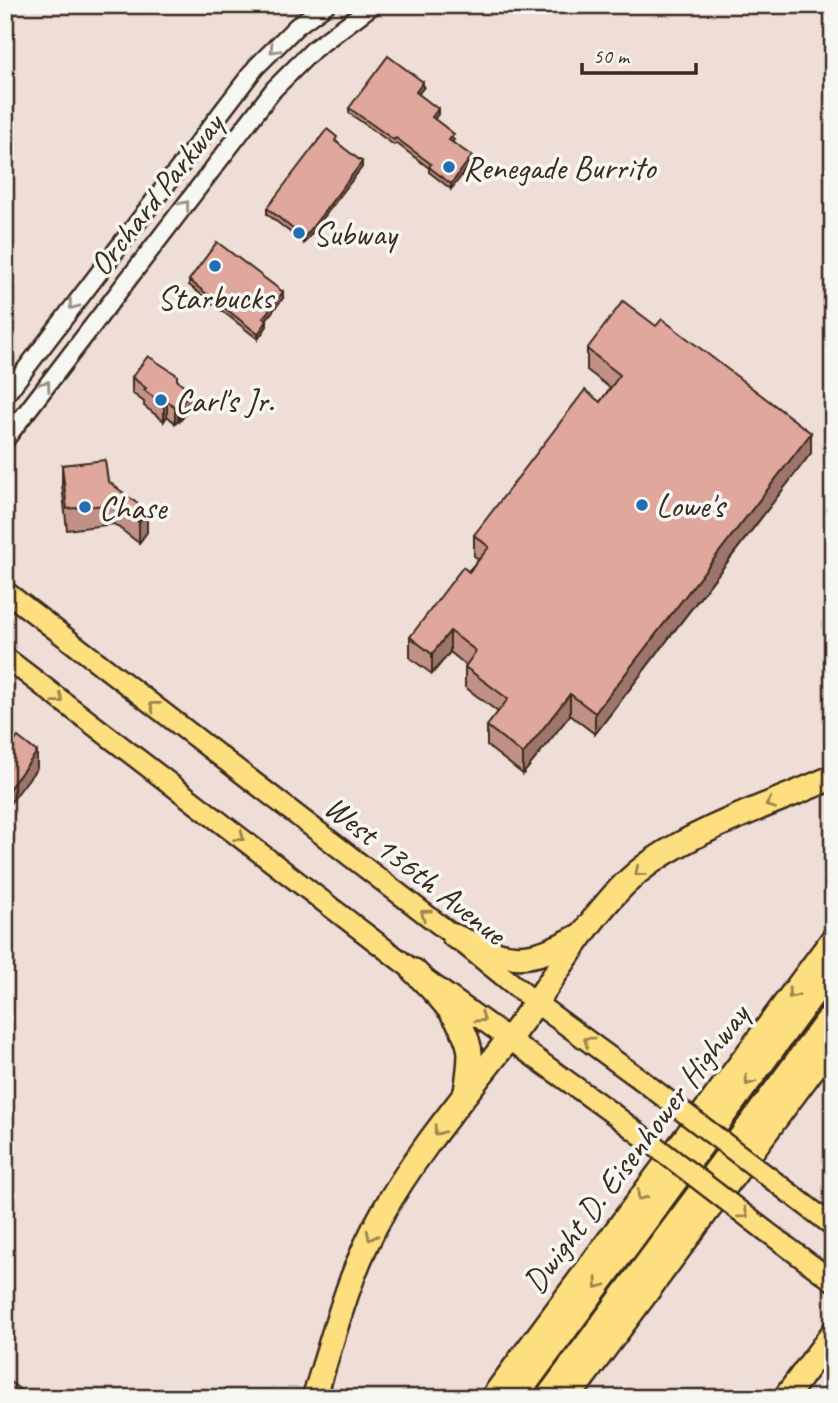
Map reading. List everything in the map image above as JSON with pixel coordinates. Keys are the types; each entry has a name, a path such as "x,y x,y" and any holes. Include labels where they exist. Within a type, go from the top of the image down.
{"highway":[{"path":"314,1398 347,1293 363,1251 382,1214 466,1092 536,1003 615,895 651,862 696,836 833,777"},
{"path":"453,936 493,952 522,957 542,955 585,933"},
{"name":"Dwight D. Eisenhower Highway","path":"492,1398 833,939"},
{"path":"515,1398 833,967"},
{"path":"414,971 454,1017 464,1036 470,1052 466,1092"},
{"path":"547,1398 833,1013"},
{"path":"568,1398 833,1042"},
{"path":"785,1398 833,1333"},
{"path":"802,1375 833,1360"}],"main road":[{"path":"5,583 25,607"},
{"name":"West 136th Avenue","path":"5,591 536,1003 833,1226"},
{"path":"5,657 414,971 612,1113 833,1281"}],"street":[{"name":"Orchard Parkway","path":"5,396 256,67 297,26 326,5"},
{"name":"Orchard Parkway","path":"5,440 274,89 314,49 373,5"}],"building":[{"path":"388,56 423,82 416,92 438,109 432,117 454,134 449,140 472,156 451,184 429,167 431,164 349,108"},
{"path":"327,129 337,137 335,141 362,162 304,238 267,208"},
{"path":"217,242 283,292 263,318 267,321 258,334 189,280"},
{"name":"Lowe's","path":"623,301 656,326 662,319 811,433 595,713 570,694 523,754 487,726 508,699 465,667 476,651 450,631 432,654 410,637 463,567 469,572 489,547 474,535 585,390 600,402 620,375 587,349"},
{"path":"148,356 177,375 177,380 191,391 180,405 175,407 167,401 164,405 132,377"},
{"path":"105,460 108,481 147,511 139,522 114,504 67,509 62,465"},
{"path":"18,737 37,752 5,794 5,754"},
{"path":"5,1325 13,1331 5,1341"},
{"path":"5,1378 31,1398 5,1398"}],"place":[{"name":"Renegade Burrito","path":"449,167"},
{"name":"Subway","path":"299,233"},
{"name":"Starbucks","path":"215,266"},
{"name":"Carl's Jr.","path":"161,400"},
{"name":"Lowe's","path":"642,505"},
{"name":"Chase","path":"85,507"}]}
